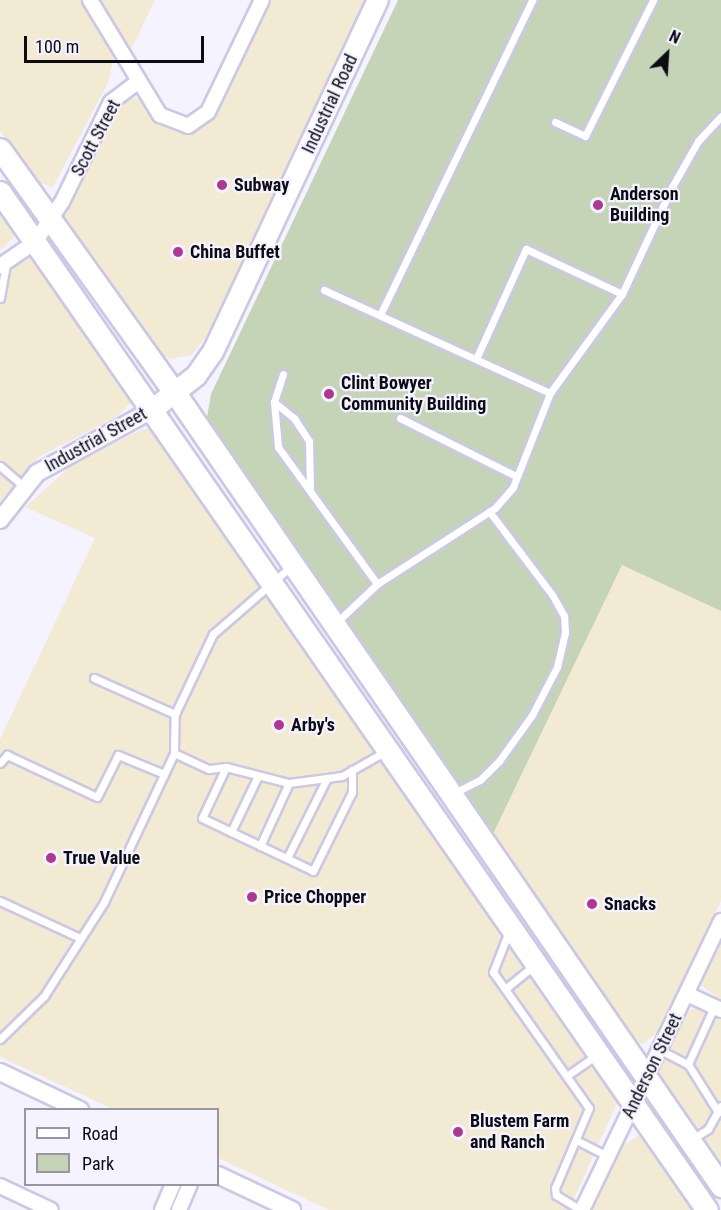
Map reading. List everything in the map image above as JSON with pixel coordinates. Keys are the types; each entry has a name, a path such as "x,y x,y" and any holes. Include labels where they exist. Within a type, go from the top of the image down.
{"main road":[{"name":"Industrial Road","path":"175,393 213,352 378,0"},
{"path":"0,149 175,393 290,567 720,1183"},
{"path":"0,192 511,928 635,1102 707,1210"},
{"name":"Industrial Street","path":"152,410 175,393"}],"street":[{"path":"90,0 138,82 169,121 188,126 200,120 262,0"},
{"name":"Scott Street","path":"3,265 35,242 50,221 111,102 138,82"},
{"name":"Industrial Street","path":"0,520 24,486 62,455 152,410"},
{"name":"Anderson Street","path":"581,1210 721,921"},
{"path":"687,994 717,1009"},
{"path":"0,1072 76,1108"},
{"path":"219,1174 292,1210"},
{"path":"0,1186 51,1210"},
{"path":"162,1210 173,1186"},
{"path":"179,1210 190,1186"}],"lane":[{"path":"380,315 532,0"},
{"path":"555,122 585,136 651,1"},
{"path":"333,626 378,584 489,511 513,487 514,475 550,393 622,294 672,187 698,141 721,116"},
{"path":"476,359 526,249 622,294"},
{"path":"0,298 3,265"},
{"path":"324,290 550,393"},
{"path":"283,374 274,402 278,447 378,584"},
{"path":"274,402 294,418 309,441 310,490"},
{"path":"400,418 514,475"},
{"path":"0,466 24,486"},
{"path":"451,795 480,780 506,752 557,667 565,633 553,596 489,511"},
{"path":"0,1039 44,996 78,937 104,902 174,753 175,714 213,634 273,585 290,567"},
{"path":"94,678 175,714"},
{"path":"174,753 208,769 226,767 289,783 326,780 352,770 388,750"},
{"path":"0,763 8,755 97,797 118,754 164,774"},
{"path":"226,767 202,818 313,871 352,792 352,770"},
{"path":"231,832 258,776"},
{"path":"287,858 326,780"},
{"path":"260,846 289,783"},
{"path":"0,901 78,937"},
{"path":"511,928 493,972 590,1108 578,1141 555,1188 556,1195 581,1210"},
{"path":"505,989 536,963"},
{"path":"688,1064 717,1009"},
{"path":"660,1050 688,1064 720,1109 708,1129 690,1140"},
{"path":"568,1075 600,1053"},
{"path":"578,1141 609,1156"}],"shaded area":[{"path":"0,0 83,0 114,57 108,83 53,187 36,182 0,131"},
{"path":"101,0 155,0 131,50"},
{"path":"267,0 365,0 210,331 192,355 170,359 156,351 64,225 64,212 114,107 126,98 139,98 161,123 192,128"},
{"path":"0,201 18,233 0,251"},
{"path":"30,253 133,395 132,402 115,418 40,456 0,501 0,270"},
{"path":"143,429 153,429 619,1099 569,1210 329,1210 219,1158 219,1108 111,1108 0,1057 0,739 95,538 25,507 74,463"},
{"path":"622,565 721,611 721,901 661,1029 643,1044 632,1040 491,838"},
{"path":"721,937 721,1000 700,985"},
{"path":"698,1006 721,1017 721,1171 657,1076 684,1014"},
{"path":"642,1134 701,1210 590,1210 621,1146"}],"green space":[{"path":"398,0 721,0 721,611 622,565 491,838 206,423 211,394"}],"place":[{"name":"Subway","path":"222,185"},
{"name":"Anderson Building","path":"598,205"},
{"name":"China Buffet","path":"178,252"},
{"name":"Clint Bowyer Community Building","path":"329,394"},
{"name":"Arby's","path":"279,725"},
{"name":"True Value","path":"51,858"},
{"name":"Price Chopper","path":"252,897"},
{"name":"Snacks","path":"592,904"},
{"name":"Blustem Farm and Ranch","path":"458,1132"}]}
